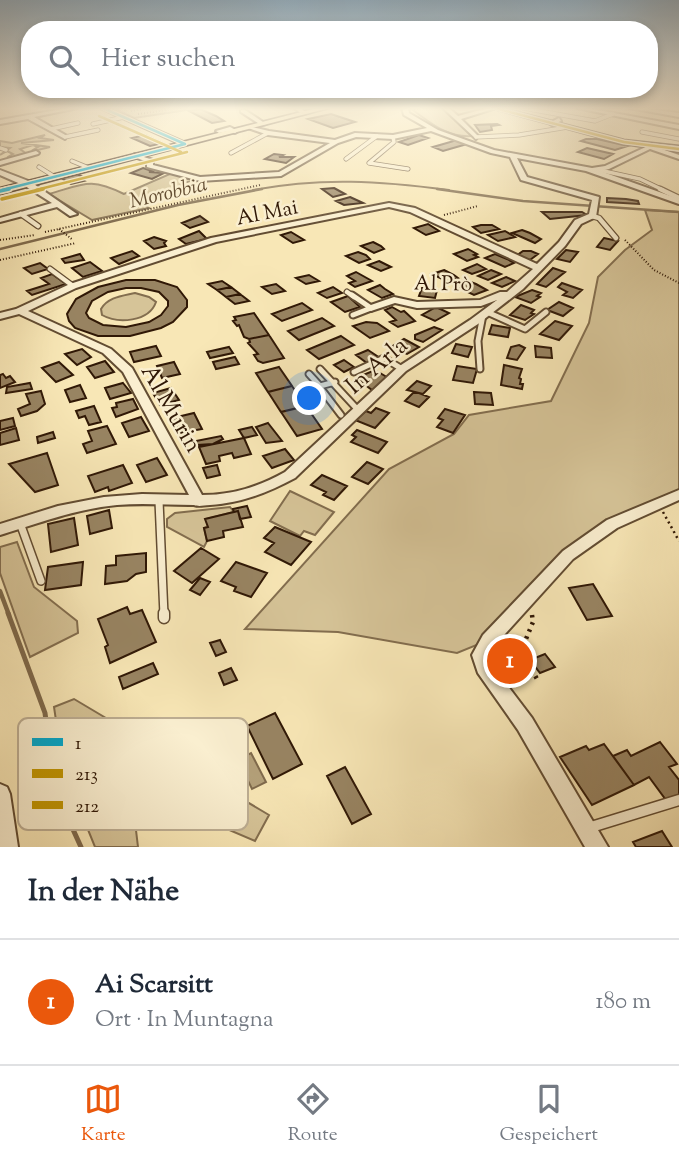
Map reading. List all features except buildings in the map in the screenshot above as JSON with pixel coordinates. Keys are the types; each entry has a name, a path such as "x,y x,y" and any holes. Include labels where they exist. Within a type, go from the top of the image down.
{"main road":[{"path":"0,191 170,148"}],"street":[{"path":"135,156 151,161 149,166 200,179 279,174 326,148"},
{"path":"481,148 599,170 649,148"},
{"path":"654,148 678,151"},
{"path":"0,163 36,153"},
{"path":"512,155 524,178 589,195 595,210"},
{"path":"588,169 679,200"},
{"path":"0,172 28,184 73,214"},
{"path":"0,220 58,204"},
{"name":"Al Mai","path":"0,316 20,311 73,286 214,240 385,205 405,207 539,268"},
{"name":"In Arla","path":"0,530 84,505 121,500 227,500 283,480 402,369 485,314 513,291 539,268 578,222 595,210"},
{"name":"Al Prò","path":"371,307 394,300 416,304 481,303 513,291"},
{"name":"Al Murin","path":"20,311 107,351 128,370 199,502"},
{"path":"597,847 525,724 484,668 481,655 489,640 568,555 612,524 679,495"},
{"path":"0,794 7,847"}],"lane":[{"path":"0,148 6,150"},
{"path":"231,153 241,148"},
{"path":"346,159 361,148"},
{"path":"387,148 369,163 408,169"},
{"path":"72,161 89,168"},
{"path":"38,167 55,177"},
{"path":"599,170 632,176 679,200"},
{"path":"654,193 664,191"},
{"path":"595,210 617,238"},
{"path":"21,214 38,226"},
{"path":"50,269 73,286"},
{"path":"347,292 371,307"},
{"path":"353,315 371,307"},
{"path":"480,369 478,341 485,314 525,328 545,312"},
{"path":"355,372 384,358 402,369"},
{"path":"320,369 335,382 358,410"},
{"path":"309,374 320,386 335,382"},
{"path":"322,390 341,415"},
{"path":"332,404 349,399"},
{"path":"159,501 164,618"},
{"path":"20,523 41,581"},
{"path":"586,829 679,800"}],"path":[{"path":"0,240 260,185"},
{"path":"431,219 478,206"},
{"path":"0,260 74,242 58,229"},
{"path":"613,232 619,234 654,270 679,283"},
{"path":"659,503 679,541"},
{"path":"527,599 530,602 533,622 521,651 537,679"}],"shaded area":[{"path":"5,148 25,148 20,149 27,154 9,159 13,154 7,151 0,155 10,148"},
{"path":"172,173 192,180 142,204 149,208 92,220 49,194 79,185 95,184 124,194"},
{"path":"645,210 679,212 679,495 659,503 568,555 489,640 457,653 338,632 245,629 389,469 454,434 469,415 551,401 589,323 598,277 625,250 652,230"},
{"path":"135,293 156,302 147,314 124,320 102,315 101,309 107,302"},
{"path":"290,491 334,512 315,535 304,531 300,536 270,521"},
{"path":"230,507 234,512 206,519 208,527 204,528 207,541 204,547 167,527 167,519 175,513"},
{"path":"17,542 34,587 77,621 78,633 30,657 0,573 0,547"},
{"path":"74,699 106,718 56,718 54,707"},
{"path":"251,753 266,782 252,789 248,781 248,755"},
{"path":"248,803 269,815 255,841 229,830 248,830"},
{"path":"88,830 136,830 138,847 95,847"}],"waterway":[{"name":"Morobbia","path":"253,190 327,182 399,184 449,190"},
{"name":"Morobbia","path":"0,249 178,205 262,189"},
{"name":"Morobbia","path":"437,189 523,201 679,212"},
{"path":"0,591 9,615"},
{"path":"8,613 46,718"},
{"path":"73,830 81,847"}],"transit line":[{"name":"1","path":"0,191 171,148"},
{"name":"213","path":"171,148 181,152"},
{"name":"212","path":"667,148 679,149"},
{"name":"213","path":"2,199 187,152"}],"place":[{"name":"Ai Scarsitt","path":"510,661"}]}
